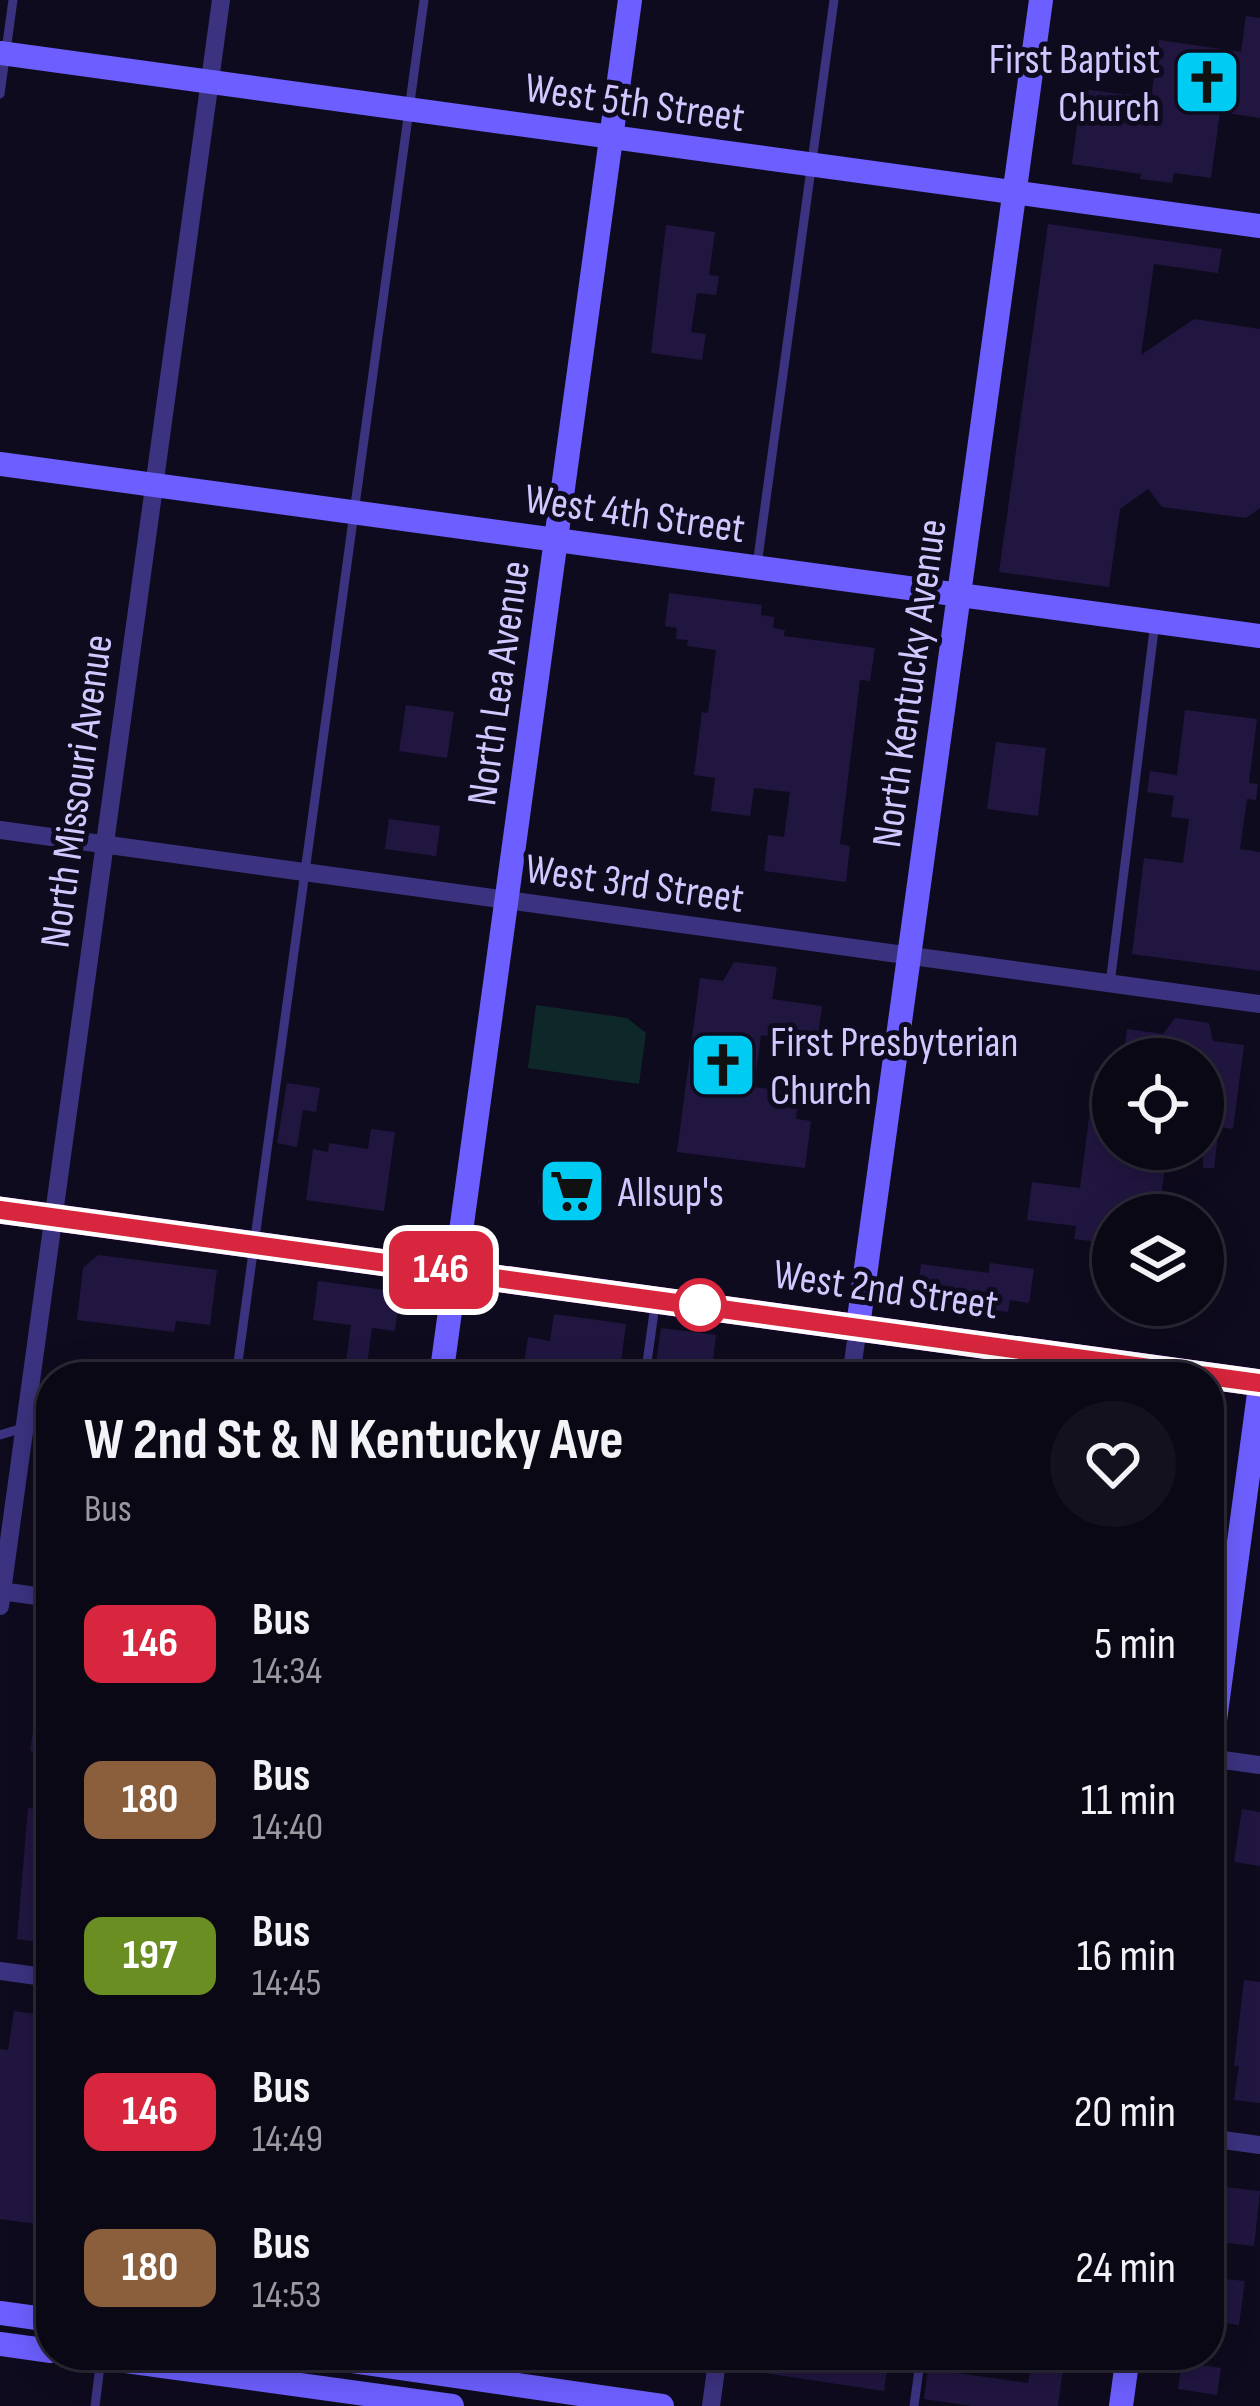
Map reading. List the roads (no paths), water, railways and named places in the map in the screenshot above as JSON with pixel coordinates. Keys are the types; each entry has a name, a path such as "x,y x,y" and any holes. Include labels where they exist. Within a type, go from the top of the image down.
{"main road":[{"name":"West 2nd Street","path":"0,1210 858,1326 1038,1362"},
{"name":"West 2nd Street","path":"1224,1381 1260,1384"}],"street":[{"name":"North Missouri Avenue","path":"1,1596 220,0"},
{"name":"North Lea Avenue","path":"443,1362 630,0"},
{"name":"North Kentucky Avenue","path":"853,1362 1041,0"},
{"name":"West 5th Street","path":"3,53 1260,226"},
{"name":"West 4th Street","path":"0,464 1260,636"},
{"name":"West 3rd Street","path":"0,830 1260,1004"},
{"path":"1224,1650 1260,1384"},
{"path":"1,1596 36,1597"},
{"path":"1224,1762 1260,1765"},
{"path":"0,1971 36,1976"},
{"path":"1224,2140 1260,2145"},
{"path":"0,2313 36,2318"},
{"path":"0,2344 36,2349"},
{"path":"166,2370 303,2396 452,2406"},
{"path":"416,2370 662,2406"},
{"path":"711,2406 716,2370"},
{"path":"1121,2406 1126,2370"}],"lane":[{"path":"0,94 13,0"},
{"path":"238,1362 424,0"},
{"path":"757,568 834,0"},
{"path":"1110,984 1155,622"},
{"path":"647,1362 656,1299"},
{"path":"0,1435 25,1427"},
{"path":"93,2370 95,2406"},
{"path":"507,2383 509,2370"},
{"path":"914,2406 919,2370"}],"place":[{"name":"First Baptist Church","path":"1207,82"},
{"name":"First Presbyterian Church","path":"723,1065"},
{"name":"Allsup's","path":"572,1191"}]}
